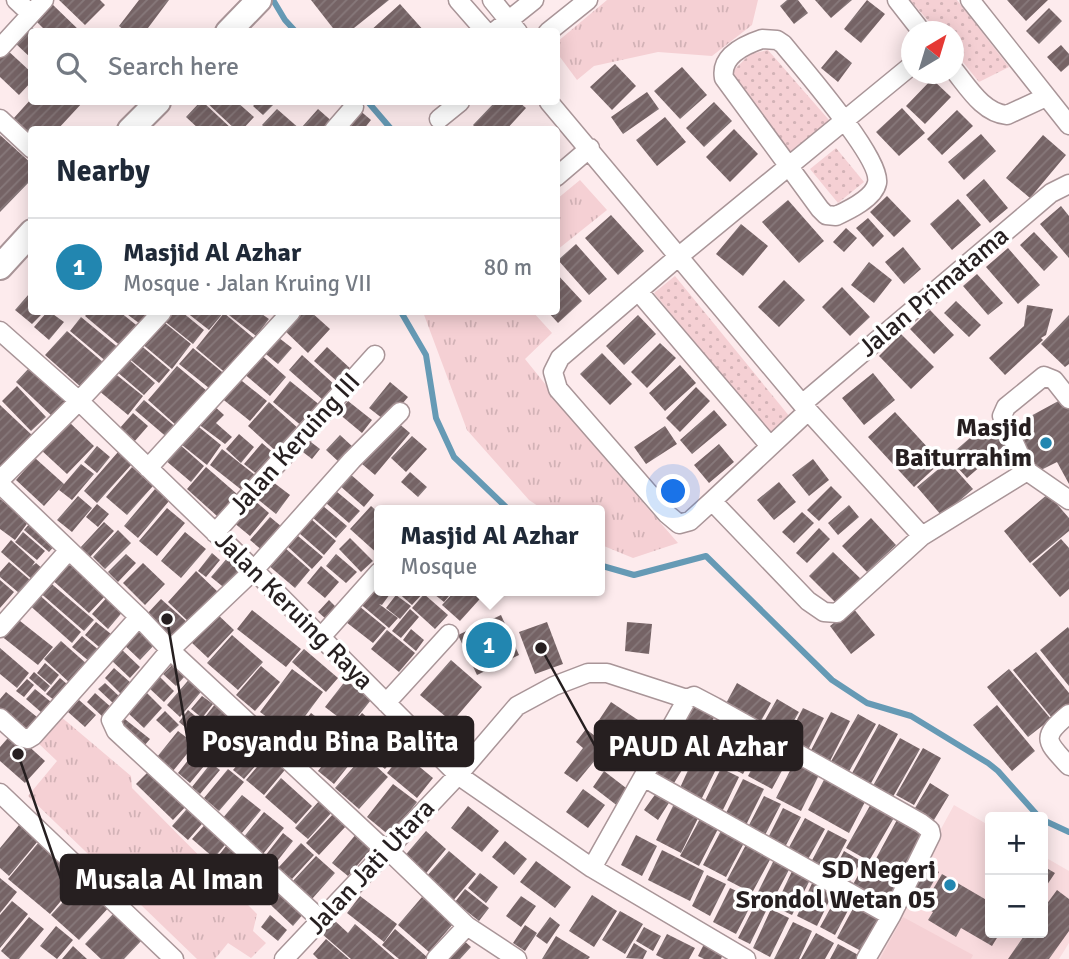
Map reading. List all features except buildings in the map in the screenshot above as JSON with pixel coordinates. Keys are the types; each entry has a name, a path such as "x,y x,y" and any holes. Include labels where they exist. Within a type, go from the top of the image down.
{"street":[{"path":"16,0 32,15"},
{"path":"0,48 44,0"},
{"path":"458,0 482,28"},
{"path":"492,0 507,28 534,0"},
{"path":"553,28 588,0"},
{"path":"897,0 913,21"},
{"path":"970,0 1069,125"},
{"path":"232,28 255,4"},
{"path":"762,39 776,40 783,44 844,121 873,162 876,186 869,195 836,216 826,215 724,78 724,69 737,49 762,39"},
{"name":"Jalan Primatama","path":"901,74 678,257 555,365 553,379 558,389 673,521 685,524 770,446 805,407 1051,193 1069,184"},
{"path":"964,82 986,107 996,114 1007,116 1046,97"},
{"path":"134,126 155,105"},
{"path":"439,119 456,105"},
{"path":"552,105 805,407 922,536"},
{"path":"337,126 354,107"},
{"path":"0,119 28,145"},
{"path":"560,174 590,148"},
{"path":"0,267 28,236"},
{"path":"638,291 770,446"},
{"path":"159,315 0,482 170,650 467,926 517,959"},
{"path":"148,468 288,315"},
{"name":"Jalan Keruing Raya","path":"0,331 79,401 254,570 458,775 592,868 746,959"},
{"name":"Jalan Keruing III","path":"215,533 376,355"},
{"path":"1069,398 1054,380 1044,376 1003,411 1003,420 1027,471 1069,500"},
{"path":"321,920 112,727 111,720 170,650 254,570 352,460 400,412"},
{"path":"712,501 808,601 824,612 831,613 842,610 922,536 1027,471"},
{"path":"0,628 69,550"},
{"path":"321,637 374,578"},
{"path":"0,718 21,737 27,739 33,736 139,617"},
{"path":"386,703 449,634"},
{"name":"Jalan Jati Utara","path":"284,959 458,775 517,706 588,673 607,673 687,699 694,696 928,828 931,835 866,959"},
{"path":"592,868 687,699"},
{"path":"1069,714 1051,731 1049,738 1050,744 1069,766"},
{"path":"645,778 891,915"},
{"path":"0,793 174,959"},
{"path":"436,959 467,926"}],"shaded area":[{"name":"SD Negeri Srondol Wetan 05","path":"954,805 985,823 985,938 1048,938 1048,859 1069,871 1069,943 1059,959 870,959"}],"green space":[{"path":"607,0 758,0 752,25 712,56 658,52 594,66 577,80 560,57 560,39"},
{"path":"910,0 957,0 1009,67 979,82 964,63 964,21 928,21"},
{"path":"768,50 829,120 790,154 730,74 750,54"},
{"path":"836,148 864,182 838,203 810,169"},
{"path":"580,180 607,210 560,248 560,197"},
{"path":"675,276 790,417 769,434 654,293"},
{"path":"424,315 536,315 552,333 525,359 612,467 678,543 633,558 605,546 605,505 536,505 529,500 467,430"},
{"path":"60,716 131,776 132,788 257,914 253,931 266,943 251,958 228,943 215,959 197,959 28,796 57,761 37,742"},
{"path":"903,917 973,955 971,959 880,959"}],"waterway":[{"path":"273,0 292,28"},
{"path":"371,105 389,126"},
{"path":"403,315 426,355 436,418 454,457 504,505"},
{"path":"605,567 634,575 706,556 832,680 867,703 911,716 988,763 1035,812"},
{"path":"1048,822 1069,832"}],"place":[{"name":"Masjid Baiturrahim","path":"1046,443"},
{"name":"Posyandu Bina Balita","path":"167,619"},
{"name":"Masjid Al Azhar","path":"489,645"},
{"name":"PAUD Al Azhar","path":"541,648"},
{"name":"Musala Al Iman","path":"18,754"},
{"name":"SD Negeri Srondol Wetan 05","path":"950,885"}]}
